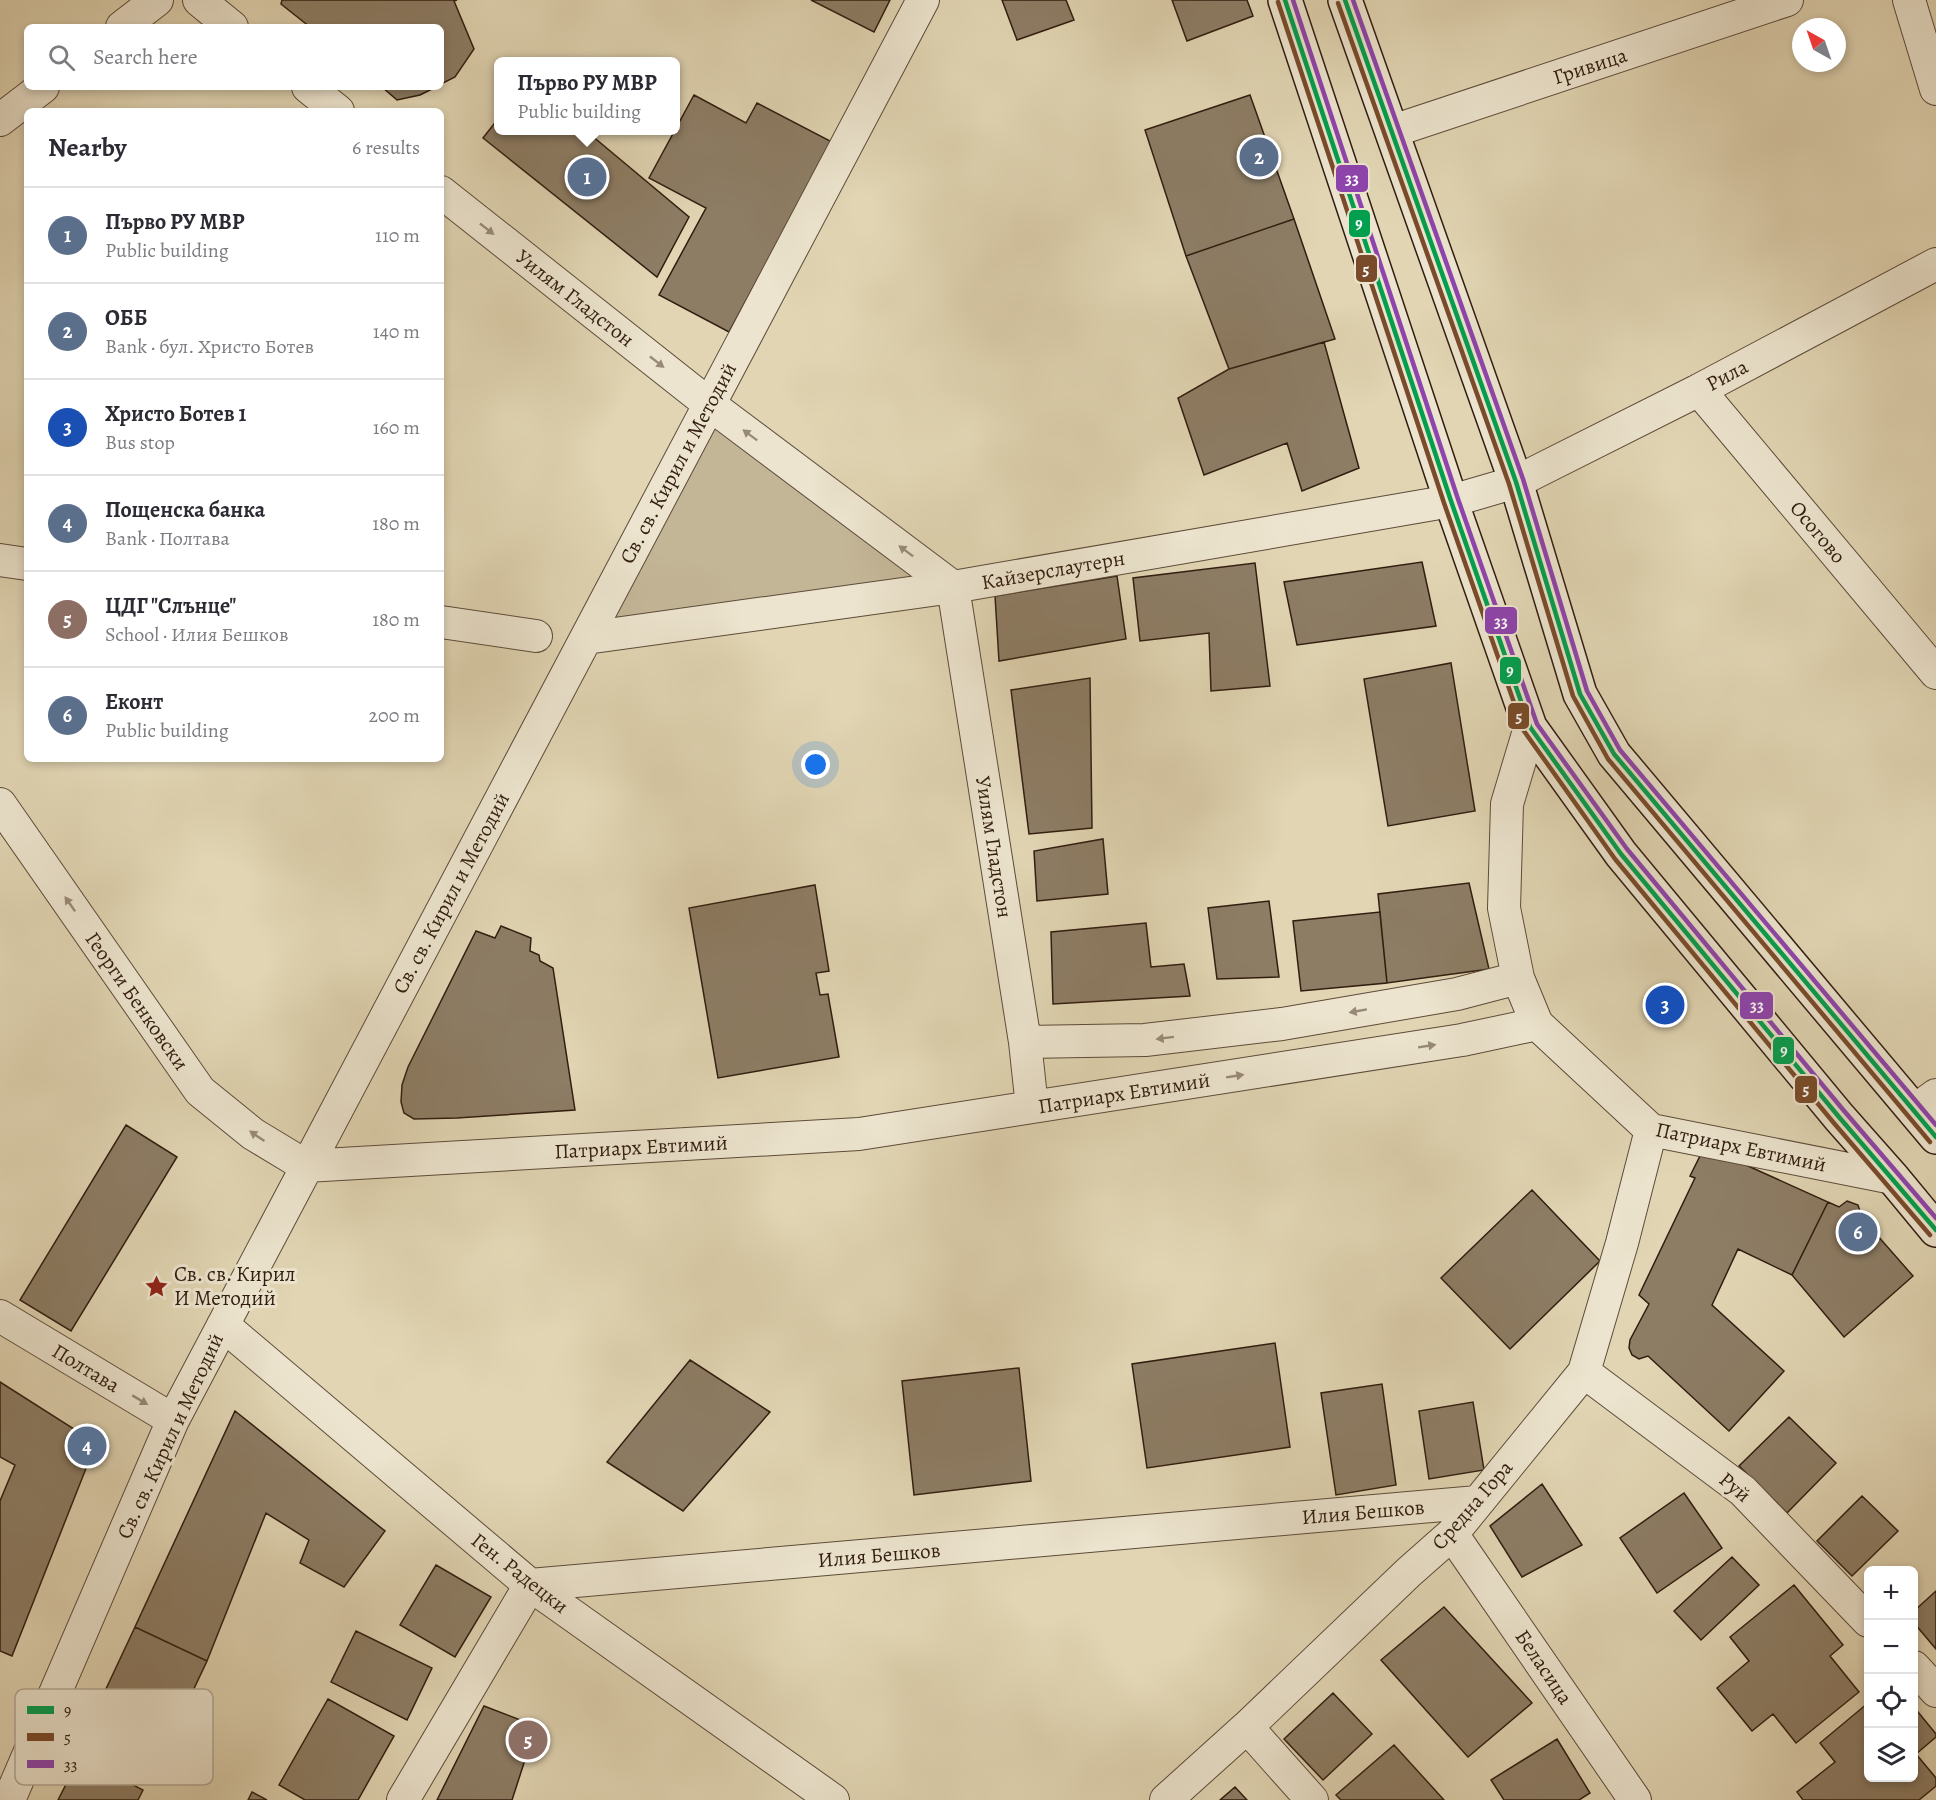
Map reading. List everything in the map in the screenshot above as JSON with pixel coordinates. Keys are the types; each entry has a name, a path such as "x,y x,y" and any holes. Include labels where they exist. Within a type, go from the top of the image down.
{"main road":[{"path":"1285,0 1451,501 1530,727 1621,854 1936,1230"},
{"path":"1345,0 1516,482 1580,694 1614,754 1925,1103 1936,1137"}],"street":[{"path":"126,24 157,0"},
{"path":"199,0 228,24"},
{"name":"Св. св. Кирил и Методий","path":"57,1689 173,1420 923,0"},
{"name":"Гривица","path":"1393,131 1787,0"},
{"path":"1909,0 1936,88"},
{"path":"0,120 40,90"},
{"path":"312,90 334,108"},
{"name":"Уилям Гладстон","path":"444,194 709,404 953,586 1025,1042 1032,1107"},
{"name":"Рила","path":"1516,482 1699,390 1936,264"},
{"name":"Осогово","path":"1699,390 1936,673"},
{"name":"Кайзерслаутерн","path":"586,638 953,586 1451,501 1516,482"},
{"path":"0,560 24,564"},
{"path":"444,622 536,636"},
{"path":"1530,727 1507,804 1504,908 1518,978 1537,1024"},
{"name":"Георги Бенковски","path":"0,804 200,1091 254,1134 306,1166"},
{"path":"1025,1042 1145,1040 1282,1024 1457,994 1518,978"},
{"name":"Патриарх Евтимий","path":"306,1166 859,1134 1462,1040 1537,1024 1651,1130 1893,1178"},
{"name":"Средна Гора","path":"1166,1800 1452,1534 1584,1372 1622,1243 1651,1130"},
{"name":"Полтава","path":"0,1316 173,1420"},
{"name":"Ген. Радецки","path":"223,1324 530,1585 833,1800"},
{"name":"Руй","path":"1584,1372 1743,1491 1868,1620"},
{"name":"Илия Бешков","path":"530,1585 1477,1502"},
{"name":"Беласица","path":"1452,1534 1635,1800"},
{"path":"403,1800 530,1585"},
{"path":"1918,1671 1936,1691"},
{"path":"1247,1727 1312,1800"},
{"name":"Св. св. Кирил и Методий","path":"9,1800 15,1785"},
{"path":"0,1794 9,1800"}],"shaded area":[{"path":"709,404 953,587 586,638"}],"building":[{"path":"282,0 457,0 454,1 474,49 455,77 444,82 444,24 306,24 281,4"},
{"path":"811,0 890,0 874,32"},
{"path":"1002,0 1066,0 1074,20 1017,40"},
{"path":"1172,0 1247,0 1253,16 1187,41"},
{"path":"385,90 430,90 420,95 397,100"},
{"path":"694,95 746,123 757,103 832,142 729,332 659,295 706,208 649,178 672,135 680,135 680,121"},
{"path":"1250,95 1294,219 1186,256 1145,130"},
{"path":"494,124 494,135 591,135 689,217 657,277 483,138"},
{"path":"1294,219 1335,339 1229,369 1186,256"},
{"path":"1324,342 1359,468 1302,491 1287,443 1204,475 1178,398 1229,369"},
{"path":"1422,562 1436,626 1297,645 1284,582"},
{"path":"1255,563 1270,686 1211,691 1209,633 1140,641 1133,578"},
{"path":"1117,576 1126,639 999,661 995,596"},
{"path":"1451,663 1475,811 1388,826 1364,679"},
{"path":"1090,678 1092,828 1029,834 1011,690"},
{"path":"1103,839 1108,894 1037,901 1034,851"},
{"path":"1469,883 1489,969 1387,983 1378,894"},
{"path":"815,885 829,971 816,973 820,995 828,994 839,1057 718,1078 689,908"},
{"path":"1269,901 1279,977 1217,979 1208,908"},
{"path":"1380,912 1387,983 1301,991 1293,921"},
{"path":"1146,923 1151,967 1184,964 1190,996 1053,1004 1051,932"},
{"path":"501,926 531,938 530,951 539,955 540,961 553,968 575,1110 414,1119 404,1113 401,1102 402,1085 408,1067 476,931 495,938"},
{"path":"126,1125 177,1157 71,1331 20,1300"},
{"path":"1703,1150 1737,1161 1828,1202 1792,1275 1738,1249 1712,1305 1784,1371 1729,1431 1648,1356 1639,1359 1632,1355 1629,1348 1630,1340 1649,1304 1639,1295 1695,1178 1690,1176"},
{"path":"1532,1190 1600,1261 1510,1349 1441,1278"},
{"path":"1847,1201 1858,1205 1862,1218 1913,1276 1844,1337 1792,1275 1828,1202 1839,1207"},
{"path":"1275,1343 1290,1447 1147,1468 1132,1364"},
{"path":"690,1360 770,1412 683,1511 607,1462"},
{"path":"1019,1368 1031,1481 914,1495 902,1381"},
{"path":"0,1382 96,1443 12,1656 0,1651 0,1501 15,1465 0,1457"},
{"path":"1382,1384 1396,1485 1336,1495 1321,1393"},
{"path":"1473,1402 1484,1470 1429,1479 1419,1411"},
{"path":"235,1411 385,1531 344,1587 300,1563 309,1540 266,1513 207,1661 135,1627"},
{"path":"1789,1417 1836,1463 1787,1513 1739,1466"},
{"path":"1542,1484 1582,1545 1522,1577 1490,1526"},
{"path":"1684,1493 1722,1548 1657,1593 1620,1538"},
{"path":"1862,1496 1898,1531 1852,1576 1817,1541"},
{"path":"1732,1557 1759,1585 1701,1640 1674,1611"},
{"path":"436,1565 491,1597 455,1657 400,1625"},
{"path":"1794,1585 1843,1645 1830,1656 1859,1692 1796,1743 1773,1714 1752,1731 1717,1688 1749,1661 1730,1637"},
{"path":"1936,1591 1936,1649 1918,1628 1918,1607"},
{"path":"1444,1607 1532,1703 1468,1757 1381,1660"},
{"path":"135,1627 207,1661 194,1689 106,1689"},
{"path":"356,1631 432,1668 407,1720 331,1682"},
{"path":"1333,1693 1372,1734 1323,1780 1284,1739"},
{"path":"328,1699 394,1736 358,1800 305,1800 279,1785"},
{"path":"484,1706 536,1726 512,1800 437,1800"},
{"path":"1864,1706 1864,1782 1918,1782 1918,1756 1936,1778 1936,1786 1919,1800 1803,1800 1797,1792 1835,1762 1820,1743"},
{"path":"1918,1712 1936,1734 1936,1737 1918,1752"},
{"path":"1557,1739 1590,1793 1579,1800 1504,1800 1491,1780"},
{"path":"1394,1745 1444,1800 1341,1800 1336,1795"},
{"path":"66,1785 133,1785 143,1790 138,1800 58,1800"},
{"path":"1235,1787 1247,1800 1220,1800"},
{"path":"252,1792 267,1800 248,1800"}],"transit line":[{"name":"9","path":"1285,0 1451,501 1530,727 1621,854 1936,1230"},
{"name":"33","path":"1293,0 1458,499 1537,724 1627,849 1936,1218"},
{"name":"9","path":"1345,0 1516,482 1580,694 1614,754 1936,1137"},
{"name":"33","path":"1353,0 1523,479 1587,691 1620,750 1936,1125"},
{"name":"5","path":"1278,2 1444,503 1524,731 1615,859 1930,1235"},
{"name":"5","path":"1338,3 1509,484 1573,696 1608,759 1930,1142"}],"place":[{"name":"ОББ","path":"1259,157"},
{"name":"Първо РУ МВР","path":"587,177"},
{"name":"Христо Ботев 1","path":"1665,1005"},
{"name":"Еконт","path":"1858,1232"},
{"name":"Св. св. Кирил И Методий","path":"156,1286"},
{"name":"Пощенска банка","path":"87,1446"},
{"name":"ЦДГ \"Слънце\"","path":"528,1740"}]}
